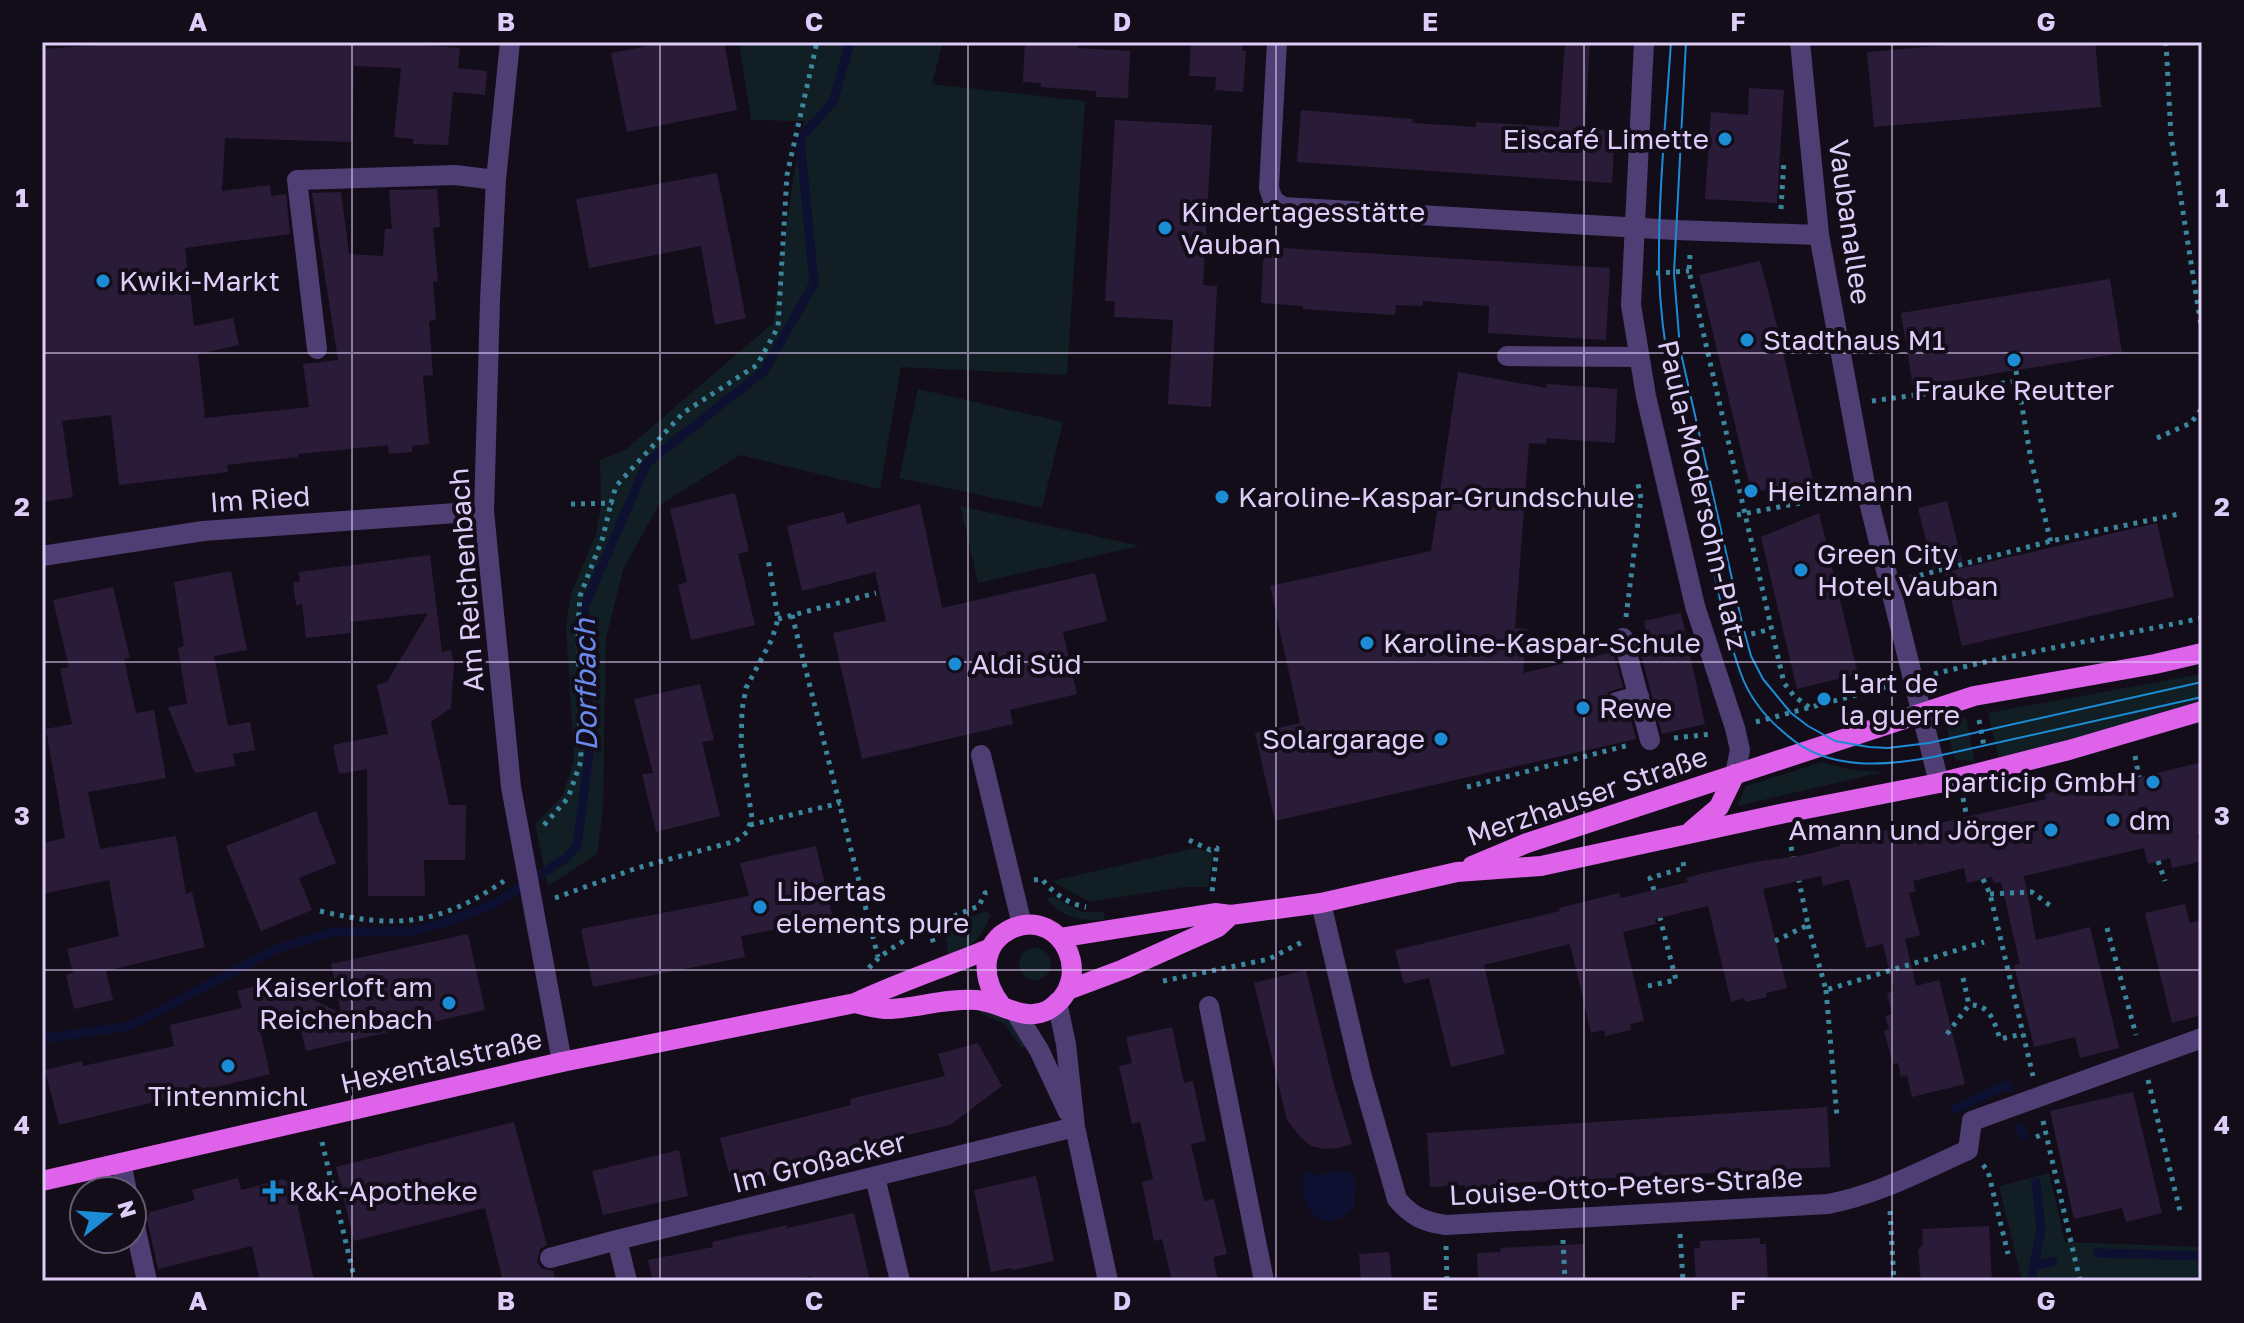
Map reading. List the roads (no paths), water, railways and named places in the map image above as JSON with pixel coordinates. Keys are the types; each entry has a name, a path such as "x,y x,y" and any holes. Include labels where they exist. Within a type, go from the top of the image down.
{"main road":[{"name":"Merzhauser Straße","path":"1457,872 1527,843 1974,696 2202,653"},
{"name":"Merzhauser Straße","path":"1219,912 1321,903 1457,872 1541,866 1939,783 2069,750 2202,711"},
{"name":"Merzhauser Straße","path":"1688,834 1719,807 1735,774"},
{"path":"1059,938 1219,912"},
{"name":"Hexentalstraße","path":"855,1003 888,1010 949,1000 979,1000 1008,1009 1041,1013 1063,996 1124,969 1219,912"},
{"path":"1022,925 1039,926 1059,938 1067,948 1073,968 1072,983 1063,996"},
{"name":"Hexentalstraße","path":"42,1181 562,1062 855,1003 895,984 991,948 1002,934 1022,925"},
{"path":"991,948 987,956 986,974 992,993 1008,1009"}],"street":[{"name":"Am Reichenbach","path":"510,42 496,180 484,511 511,787 562,1062"},
{"path":"1277,42 1269,188 1273,200 1283,207 1819,235"},
{"name":"Paula-Modersohn-Platz","path":"1644,42 1631,305 1639,357 1695,606 1740,750 1735,774"},
{"name":"Vaubanallee","path":"1800,42 1819,235 1866,490 1939,783"},
{"path":"317,349 297,180 455,175 496,180"},
{"path":"1507,356 1639,357"},
{"name":"Im Ried","path":"42,556 203,531 484,511"},
{"path":"1623,638 1650,740"},
{"path":"1617,702 1639,696"},
{"path":"981,755 1022,925"},
{"name":"Louise-Otto-Peters-Straße","path":"1321,903 1381,1151 1397,1199 1409,1214 1446,1225 1828,1204 1884,1187 1968,1150 1972,1121 2202,1038"},
{"path":"1063,996 1075,1127 1108,1281"},
{"path":"1209,1006 1264,1281"},
{"path":"1008,1009 1039,1050 1075,1127"},
{"name":"Im Großacker","path":"550,1258 1075,1127"},
{"path":"121,1163 124,1175"},
{"path":"875,1177 900,1281"},
{"path":"617,1240 627,1281"},
{"path":"141,1255 147,1281"}],"waterway":[{"name":"Dorfbach","path":"42,1039 130,1026 276,949 333,932 413,931 452,920 494,904 566,858 577,846 589,754 584,607 647,463 764,371 814,283 800,138 833,102 850,42"},
{"path":"1955,1109 2006,1085 2009,1088"},
{"path":"2020,1128 2023,1135"},
{"path":"2031,1281 2041,1230 2036,1182"},
{"path":"2097,1253 2202,1256"},
{"path":"2034,1266 2053,1261"}],"tram line":[{"path":"1671,42 1659,243 1664,335 1724,618 1741,674 1760,708 1781,730 1804,747 1839,760 1877,764 1933,757 2202,697"},
{"path":"1686,42 1674,273 1680,349 1742,623 1751,656 1763,679 1791,713 1835,741 1888,748 1929,743 2202,682"}],"place":[{"name":"Eiscafé Limette","path":"1725,139"},
{"name":"Kindertagesstätte Vauban","path":"1165,228"},
{"name":"Kwiki-Markt","path":"103,281"},
{"name":"Stadthaus M1","path":"1747,340"},
{"name":"Frauke Reutter","path":"2014,360"},
{"name":"Heitzmann","path":"1751,491"},
{"name":"Karoline-Kaspar-Grundschule","path":"1222,497"},
{"name":"Green City Hotel Vauban","path":"1801,570"},
{"name":"Karoline-Kaspar-Schule","path":"1367,643"},
{"name":"Aldi Süd","path":"955,664"},
{"name":"L'art de la guerre","path":"1824,699"},
{"name":"Rewe","path":"1583,708"},
{"name":"Solargarage","path":"1441,739"},
{"name":"particip GmbH","path":"2153,782"},
{"name":"dm","path":"2113,820"},
{"name":"Amann und Jörger","path":"2051,830"},
{"name":"Libertas elements pure","path":"760,907"},
{"name":"Kaiserloft am Reichenbach","path":"449,1003"},
{"name":"Tintenmichl","path":"228,1066"},
{"name":"k&k-Apotheke","path":"273,1191"}]}
